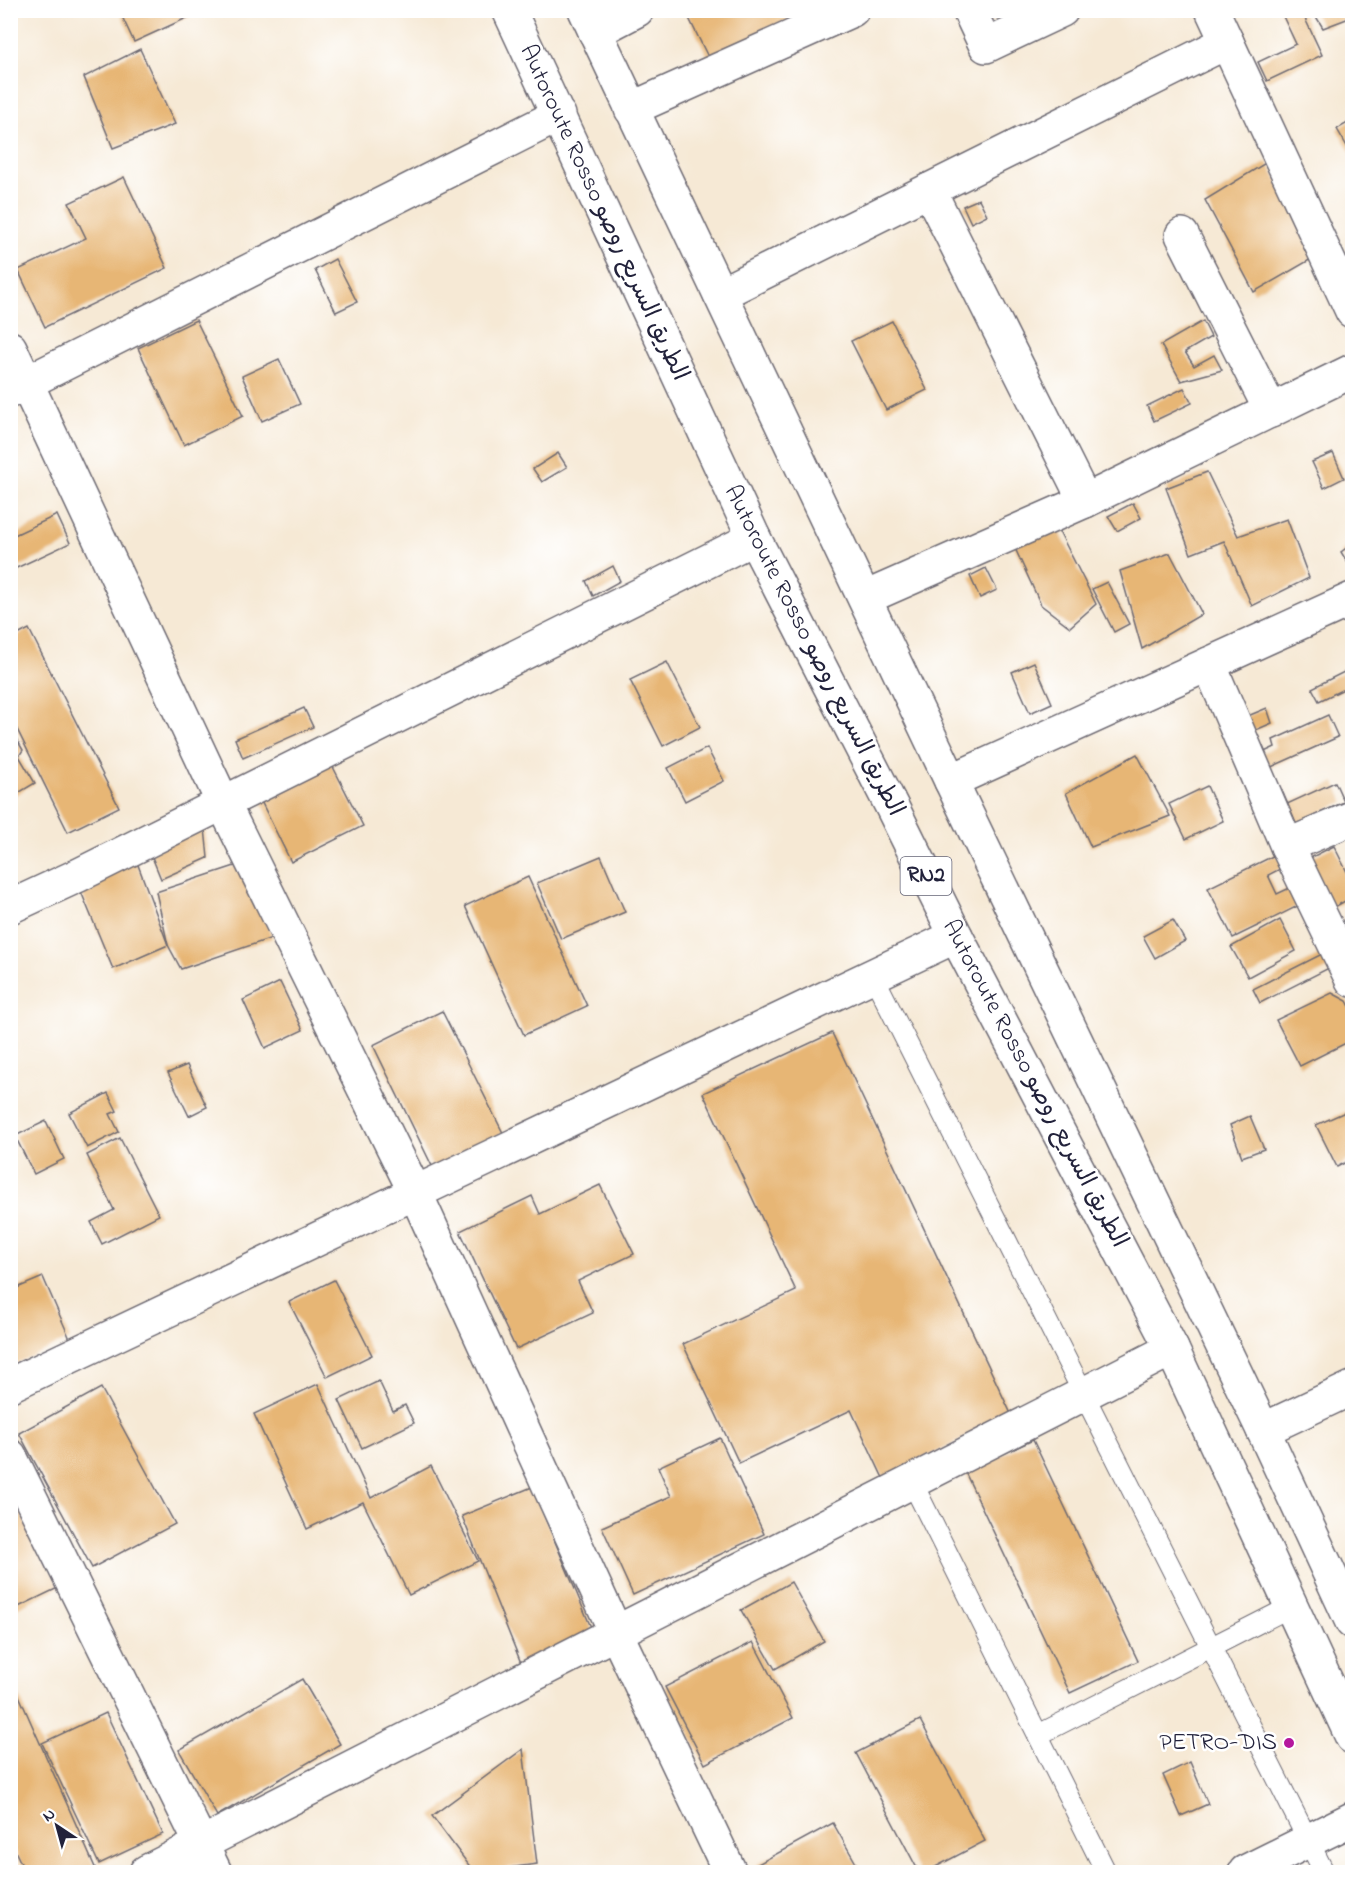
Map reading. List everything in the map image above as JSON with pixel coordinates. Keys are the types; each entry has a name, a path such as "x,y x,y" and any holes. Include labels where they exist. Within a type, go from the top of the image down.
{"main road":[{"name":"Autoroute Rosso الطريق السريع روصو","path":"509,10 754,538 956,936 1172,1349 1353,1737"},
{"path":"590,21 637,10"},
{"path":"631,109 852,10"},
{"path":"969,10 986,46 1062,10"},
{"path":"1212,10 1353,311"},
{"name":"Autoroute Rosso الطريق السريع روصو","path":"590,21 1353,1622"},
{"path":"720,294 1227,42"},
{"path":"19,387 559,115"},
{"path":"929,190 1085,501"},
{"path":"1182,235 1271,411"},
{"path":"10,348 19,387 415,1192 616,1633 730,1872"},
{"path":"865,598 1085,501 1353,371"},
{"path":"10,908 754,538"},
{"path":"951,781 1353,599"},
{"path":"1209,664 1287,846 1353,980"},
{"path":"1287,846 1353,818"},
{"path":"10,1385 956,936"},
{"path":"146,1872 209,1859 616,1633 1172,1349"},
{"path":"1263,1430 1353,1388"},
{"path":"10,1456 209,1859"},
{"path":"1245,1872 1353,1819"}],"lane":[{"path":"873,975 1324,1872"},
{"path":"912,1482 1107,1872"},
{"path":"1038,1735 1292,1606"}],"building":[{"path":"119,10 148,10 150,16 163,10 189,10 191,16 134,42"},
{"path":"685,10 784,10 790,26 711,63"},
{"path":"1280,10 1301,10 1322,55 1267,81 1258,62 1296,44"},
{"path":"1312,10 1352,10 1352,17 1323,28"},
{"path":"140,49 175,124 113,148 84,77"},
{"path":"1351,121 1352,123 1352,155 1337,129"},
{"path":"1267,162 1320,254 1254,292 1205,200"},
{"path":"124,177 167,268 45,327 18,270 86,238 69,203"},
{"path":"979,199 987,215 971,223 963,206"},
{"path":"335,259 357,302 336,312 315,270"},
{"path":"196,320 243,416 184,445 138,348"},
{"path":"892,321 927,390 886,410 851,341"},
{"path":"1203,321 1211,337 1185,352 1194,366 1214,355 1222,370 1181,381 1161,345"},
{"path":"279,359 300,404 262,421 242,376"},
{"path":"1184,388 1192,403 1154,421 1147,406"},
{"path":"558,453 567,467 542,482 533,469"},
{"path":"1333,453 1344,478 1324,488 1312,462"},
{"path":"1207,472 1238,536 1287,519 1309,578 1252,606 1224,541 1191,554 1166,488"},
{"path":"1133,503 1141,518 1117,531 1108,516"},
{"path":"57,515 70,543 10,571 10,537"},
{"path":"1056,525 1096,604 1070,627 1041,605 1014,546"},
{"path":"1352,544 1352,562 1349,565 1341,552"},
{"path":"1170,553 1202,614 1142,649 1120,571"},
{"path":"613,566 620,581 593,596 586,581"},
{"path":"986,568 997,590 980,598 970,576"},
{"path":"1107,582 1129,624 1114,632 1092,589"},
{"path":"29,629 119,807 68,832 10,715 10,639"},
{"path":"667,662 700,727 663,746 630,680"},
{"path":"1034,662 1052,703 1030,713 1012,672"},
{"path":"1352,668 1352,685 1319,701 1312,688"},
{"path":"304,708 313,727 243,758 235,739"},
{"path":"1267,708 1272,723 1249,733 1243,718"},
{"path":"1328,715 1338,737 1269,768 1262,753 1275,747 1273,740"},
{"path":"10,728 23,750 19,756 35,783 10,798"},
{"path":"707,748 724,781 685,801 668,768"},
{"path":"1137,754 1170,816 1091,847 1066,793"},
{"path":"330,761 363,826 291,862 259,797"},
{"path":"1335,782 1344,802 1296,824 1287,804"},
{"path":"1207,786 1223,821 1186,839 1169,804"},
{"path":"205,828 208,858 161,879 150,852"},
{"path":"1334,846 1352,882 1352,897 1333,908 1308,859"},
{"path":"1277,854 1284,867 1268,875 1277,894 1294,886 1302,904 1233,938 1208,888"},
{"path":"601,856 625,912 561,939 537,883"},
{"path":"135,857 168,945 113,969 77,882"},
{"path":"247,862 272,938 181,969 168,945 156,892"},
{"path":"528,877 587,1006 524,1035 465,906"},
{"path":"1173,920 1185,941 1155,958 1143,936"},
{"path":"1280,920 1296,951 1248,977 1231,947"},
{"path":"1324,953 1331,967 1260,1003 1253,989"},
{"path":"280,982 303,1030 265,1048 243,1000"},
{"path":"1332,993 1347,1001 1352,1010 1352,1040 1300,1066 1276,1020"},
{"path":"442,1011 503,1133 433,1168 373,1045"},
{"path":"832,1033 1012,1416 883,1478 851,1410 739,1463 683,1344 796,1291 703,1093"},
{"path":"187,1065 207,1107 189,1116 168,1073"},
{"path":"108,1093 117,1111 110,1114 119,1132 87,1148 69,1113"},
{"path":"1352,1109 1352,1159 1337,1167 1316,1125"},
{"path":"1250,1116 1264,1149 1242,1157 1230,1125"},
{"path":"46,1121 64,1159 34,1174 15,1136"},
{"path":"120,1138 159,1215 102,1244 91,1222 114,1210 87,1155"},
{"path":"1352,1169 1352,1185 1347,1172"},
{"path":"600,1185 634,1254 578,1281 593,1313 516,1349 460,1231 532,1196 540,1214"},
{"path":"43,1277 70,1339 10,1366 10,1291"},
{"path":"334,1280 372,1355 327,1377 289,1302"},
{"path":"379,1381 393,1411 405,1405 414,1423 362,1448 339,1400"},
{"path":"318,1384 371,1498 431,1466 478,1561 409,1595 363,1502 307,1529 254,1414"},
{"path":"101,1388 175,1524 92,1568 19,1433"},
{"path":"720,1438 764,1534 633,1595 602,1527 671,1496 658,1467"},
{"path":"1033,1440 1138,1661 1070,1693 965,1472"},
{"path":"532,1487 593,1632 521,1663 462,1516"},
{"path":"10,1493 60,1587 10,1611"},
{"path":"791,1582 824,1641 775,1669 741,1610"},
{"path":"753,1642 793,1718 705,1764 665,1687"},
{"path":"302,1679 340,1744 217,1816 179,1750"},
{"path":"13,1682 97,1872 25,1872 10,1840 10,1683"},
{"path":"106,1713 163,1834 99,1864 42,1743"},
{"path":"920,1720 985,1841 926,1872 919,1872 856,1753"},
{"path":"523,1749 537,1864 508,1868 501,1872 474,1872 432,1816"},
{"path":"1190,1762 1208,1804 1181,1816 1163,1775"},
{"path":"833,1823 861,1872 759,1872 756,1865"}],"place":[{"name":"PETRO-DIS","path":"1289,1743"}]}
